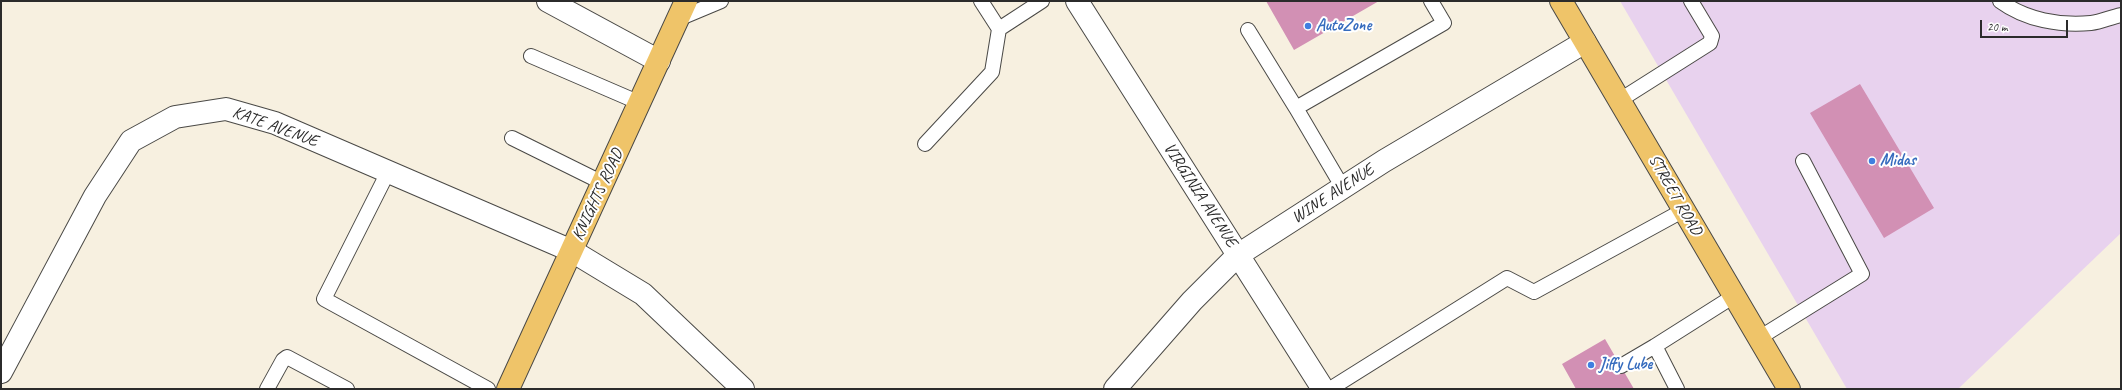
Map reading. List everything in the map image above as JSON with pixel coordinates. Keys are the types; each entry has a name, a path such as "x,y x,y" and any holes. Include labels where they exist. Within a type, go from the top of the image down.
{"main road":[{"name":"STREET ROAD","path":"1561,1 1789,389"},
{"name":"KNIGHTS ROAD","path":"508,389 604,183 682,10"}],"street":[{"path":"548,1 659,61"},
{"name":"VIRGINIA AVENUE","path":"1077,1 1323,389"},
{"name":"WINE AVENUE","path":"1114,389 1192,301 1238,255 1384,161 1586,42"},
{"name":"KATE AVENUE","path":"1,372 95,196 131,141 175,117 226,109 275,123 572,251 644,294 743,389"}],"lane":[{"path":"682,10 721,1"},
{"path":"925,144 992,72 999,28 981,1"},
{"path":"999,28 1042,1"},
{"path":"1296,108 1444,23 1431,1"},
{"path":"1620,100 1710,43 1712,36 1691,1"},
{"path":"2000,1 2012,9 2049,22 2092,23 2121,15"},
{"path":"1248,30 1343,188"},
{"path":"531,56 640,103"},
{"path":"512,138 604,183"},
{"path":"1759,338 1862,274 1803,161"},
{"path":"388,172 324,299 488,389"},
{"path":"1330,389 1507,278 1534,292 1684,210"},
{"path":"1620,366 1655,346 1734,296"},
{"path":"1655,346 1677,389"},
{"path":"267,389 283,360 287,357 347,389"}],"shaded area":[{"path":"1620,1 2121,1 2121,233 1958,389 1847,389"}],"building":[{"name":"AutoZone","path":"1266,1 1379,1 1294,50"},
{"name":"Midas","path":"1860,84 1934,208 1884,238 1810,113"},
{"name":"Jiffy Lube","path":"1605,339 1634,389 1576,389 1562,364"}],"place":[{"name":"AutoZone","path":"1308,26"},
{"name":"Midas","path":"1872,161"},
{"name":"Jiffy Lube","path":"1591,365"}]}
